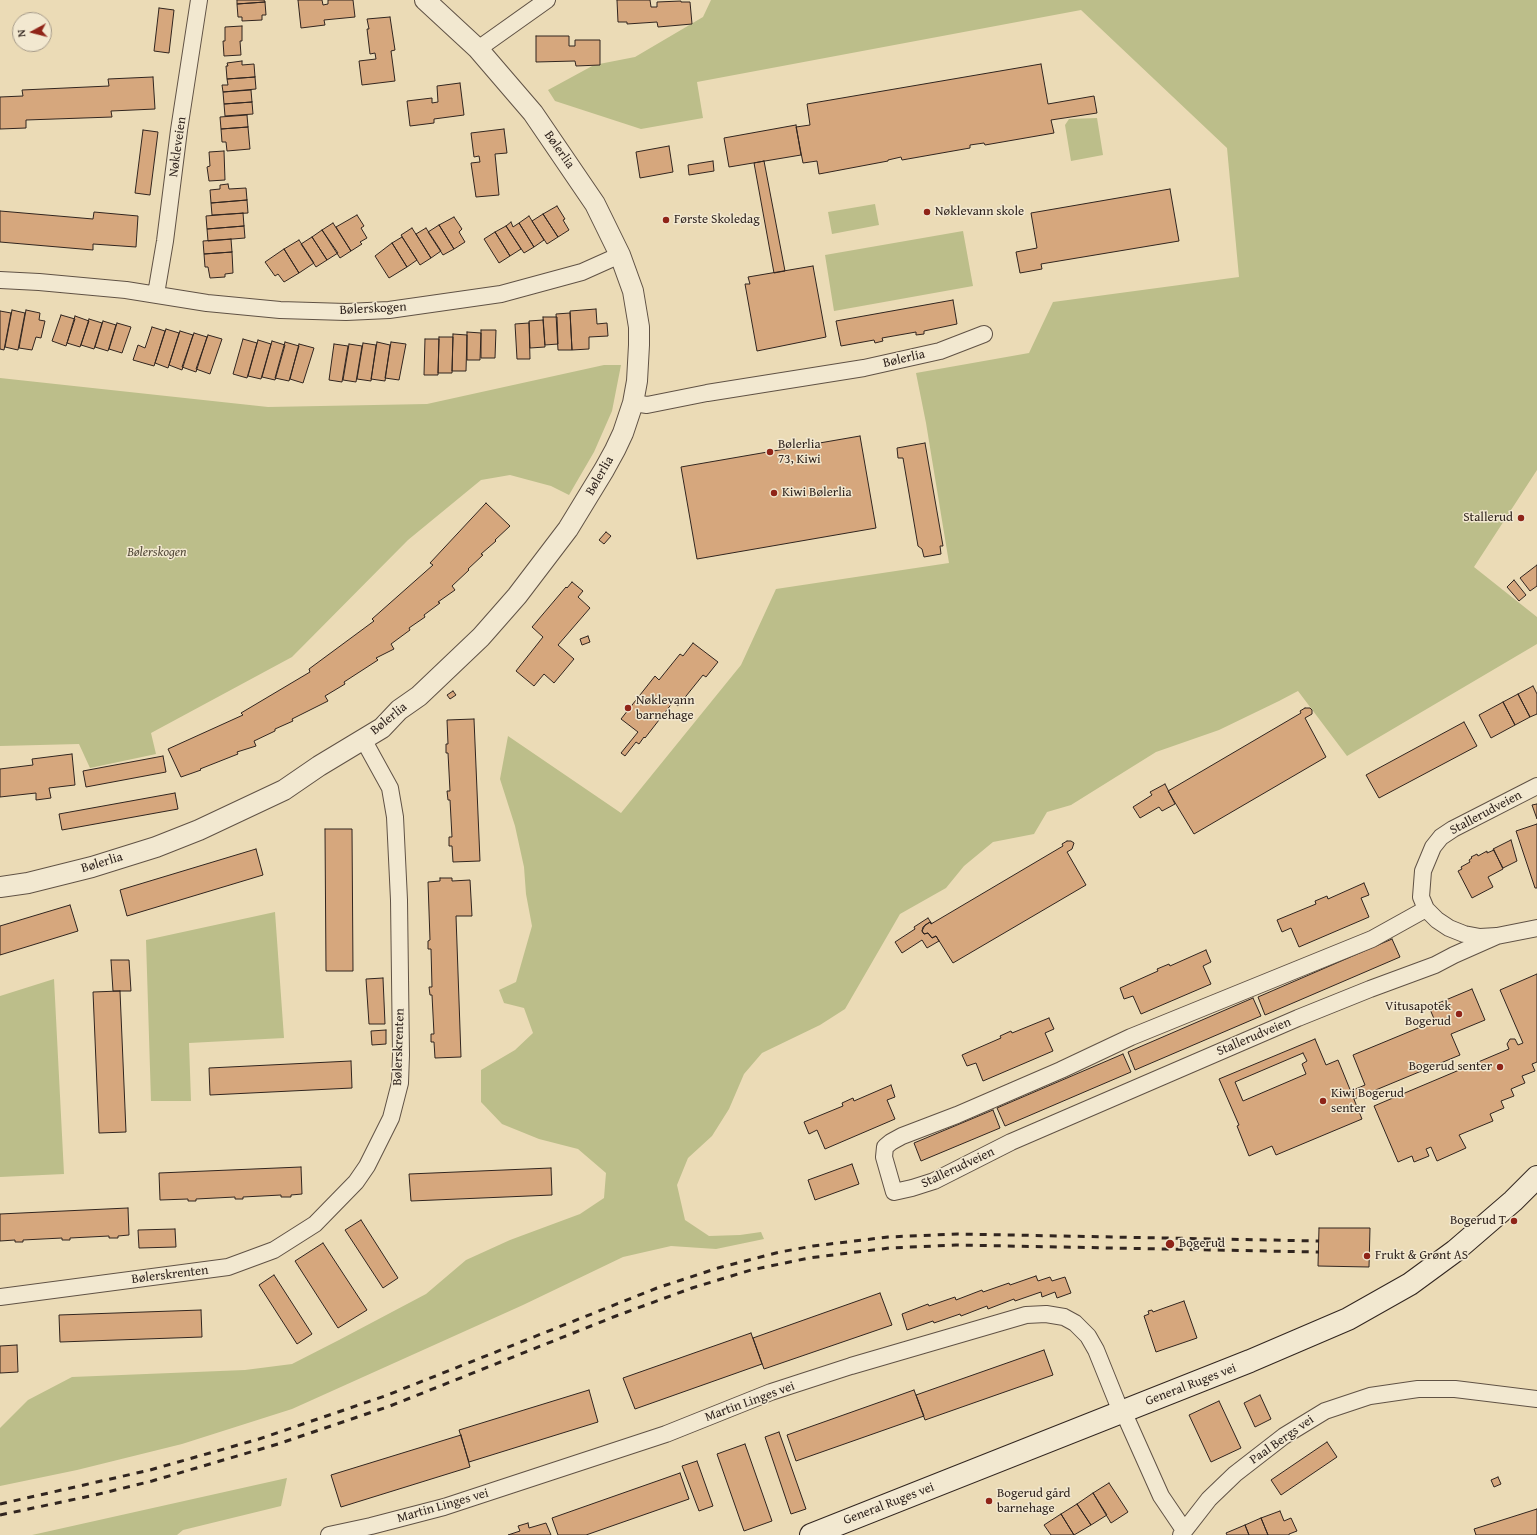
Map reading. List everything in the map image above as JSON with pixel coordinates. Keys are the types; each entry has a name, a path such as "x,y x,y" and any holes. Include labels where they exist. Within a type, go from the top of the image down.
{"main road":[{"name":"General Ruges vei","path":"811,1535 1289,1345 1348,1319 1410,1284 1455,1251 1513,1201 1537,1177"}],"street":[{"name":"Nøkleveien","path":"156,294 166,241 199,0"},
{"name":"Bølerlia","path":"0,887 28,883 92,867 156,847 199,830 284,790 319,766 382,728 399,710 419,696 481,637 516,596 568,529 604,470 623,433 633,403 637,381 639,327 633,290 620,255 595,204 533,113 478,49 425,0"},
{"path":"478,49 547,0"},
{"name":"Bølerskogen","path":"0,280 126,290 206,303 280,310 346,312 389,310 501,294 582,272 620,255"},
{"name":"Bølerlia","path":"633,403 647,405 707,393 864,368 940,351 984,334"},
{"name":"Bølerskrenten","path":"0,1297 228,1267 274,1250 315,1224 356,1182 370,1159 391,1118 400,1083 401,1055 399,900 395,817 390,788 363,739"},
{"name":"Stallerudveien","path":"1537,786 1453,829 1441,838 1433,847 1423,871 1421,898 1426,909 1437,920 1449,928 1464,934 1480,937 1497,936 1537,928"},
{"name":"Stallerudveien","path":"1426,909 1372,940 1131,1037 1061,1070 1023,1085 957,1115 902,1136 885,1147 884,1157 894,1192 934,1181 1011,1142 1298,1018 1435,964 1497,936"},
{"name":"Martin Linges vei","path":"329,1535 444,1508 666,1434 771,1392 851,1366 1026,1315 1046,1314 1064,1317 1075,1323 1088,1336 1096,1350 1122,1411"},
{"name":"Paal Bergs vei","path":"1122,1411 1161,1496 1183,1532 1209,1499 1235,1474 1284,1436 1325,1411 1370,1396 1418,1389 1455,1389 1537,1399"}],"green space":[{"path":"711,0 1537,0 1537,470 1474,567 1537,617 1537,644 1347,756 1298,691 1219,730 1156,752 1071,805 1047,812 1034,834 993,842 964,866 946,888 900,914 845,1009 820,1025 762,1053 744,1074 729,1109 712,1136 688,1158 677,1185 685,1220 709,1236 740,1235 761,1232 764,1239 716,1249 671,1246 623,1257 523,1305 292,1409 182,1444 77,1470 0,1486 0,1428 28,1400 72,1377 245,1370 292,1364 426,1294 466,1260 510,1240 580,1214 604,1198 606,1173 578,1149 539,1139 502,1124 481,1102 481,1070 515,1050 533,1033 524,1008 504,1003 499,990 516,982 532,926 526,894 524,867 515,826 500,779 508,736 621,813 741,665 776,589 949,563 926,423 916,373 1029,353 1053,302 1239,277 1227,148 1081,10 697,82 703,118 641,129 555,101 548,90 594,65 635,57 703,17"},
{"path":"1097,118 1103,155 1071,161 1065,125 1069,119"},
{"path":"875,204 879,225 832,234 828,212"},
{"path":"963,231 973,286 834,311 825,255"},
{"name":"Bølerskogen","path":"604,365 621,365 612,411 594,452 569,495 551,486 510,475 481,480 408,540 292,657 151,733 156,754 90,768 79,744 0,746 0,378 268,407 427,404"},
{"path":"275,912 284,1038 189,1043 191,1101 151,1101 146,940"},
{"path":"54,979 64,1174 0,1177 0,996"},
{"path":"287,1478 281,1506 183,1530 177,1535 32,1535"}],"building":[{"path":"237,0 264,0 265,2 237,4"},
{"path":"298,0 322,0 323,5 328,4 328,0 353,0 355,17 324,20 325,25 301,28"},
{"path":"617,0 650,0 651,7 657,7 657,2 690,2 692,24 658,27 657,22 627,24 627,22 618,22"},
{"path":"265,2 266,15 262,15 262,20 242,21 242,17 238,17 237,4"},
{"path":"159,8 174,10 169,53 154,51"},
{"path":"390,17 395,50 391,51 395,81 362,85 359,61 376,59 375,53 370,54 367,19"},
{"path":"242,26 242,41 240,41 241,55 224,56 223,41 225,41 225,27"},
{"path":"536,36 569,36 569,46 575,46 575,40 600,40 600,65 576,66 575,61 536,62"},
{"path":"242,61 242,65 254,64 255,77 227,79 227,63"},
{"path":"1041,64 1048,104 1094,96 1097,113 1051,120 1054,133 985,145 984,143 970,145 970,148 902,160 901,157 888,161 819,174 817,161 803,163 796,127 810,125 807,104"},
{"path":"153,77 155,109 111,111 112,117 26,120 26,128 0,129 0,97 23,96 22,90 109,86 108,79"},
{"path":"255,77 256,89 223,92 222,85 228,85 227,79"},
{"path":"460,83 464,115 434,119 434,123 410,126 407,101 432,98 432,103 438,102 437,86"},
{"path":"251,90 252,102 224,104 223,92"},
{"path":"252,102 253,114 225,116 224,104"},
{"path":"247,115 248,127 221,129 220,117"},
{"path":"796,125 801,155 729,167 724,138"},
{"path":"248,127 250,149 227,151 226,142 222,142 221,129"},
{"path":"504,129 507,153 495,154 499,195 476,197 471,163 480,162 479,156 474,157 471,133"},
{"path":"143,130 158,132 150,195 135,193"},
{"path":"669,146 673,172 640,178 636,152"},
{"path":"224,151 225,180 209,181 207,167 210,166 209,152"},
{"path":"713,161 714,171 689,175 688,165"},
{"path":"764,161 785,271 774,273 754,163"},
{"path":"228,184 229,189 246,188 247,200 211,203 210,190 220,189 220,185"},
{"path":"1170,189 1179,241 1041,264 1042,269 1020,273 1016,252 1037,248 1031,213"},
{"path":"247,200 248,213 212,215 211,203"},
{"path":"557,206 565,219 563,220 569,230 558,237 543,214"},
{"path":"0,211 93,219 94,212 138,216 136,247 93,244 93,250 0,242"},
{"path":"243,213 244,226 207,229 206,216"},
{"path":"543,214 558,237 547,244 532,221"},
{"path":"357,215 364,226 361,228 367,238 360,242 362,244 351,251 336,227"},
{"path":"529,216 544,240 534,247 519,223"},
{"path":"454,217 462,229 459,232 465,242 454,249 439,225"},
{"path":"511,222 513,227 519,223 534,247 524,253 506,226"},
{"path":"333,223 351,251 340,258 322,230"},
{"path":"439,225 454,249 443,255 428,232"},
{"path":"244,226 245,238 208,241 207,229"},
{"path":"506,226 521,249 510,256 495,232"},
{"path":"412,228 431,258 420,265 401,235"},
{"path":"426,228 441,251 431,258 416,234"},
{"path":"322,230 338,253 327,260 312,237"},
{"path":"495,232 510,256 499,263 484,239"},
{"path":"312,237 327,260 316,267 301,244"},
{"path":"402,237 417,260 407,267 392,243"},
{"path":"231,239 232,252 204,254 203,241"},
{"path":"299,240 314,263 299,273 284,249"},
{"path":"392,243 407,267 389,278 375,256"},
{"path":"284,249 299,273 284,282 278,274 275,276 265,262"},
{"path":"232,252 233,273 225,274 225,277 210,278 208,267 205,267 204,254"},
{"path":"813,266 826,337 757,351 745,284 750,284 748,277"},
{"path":"953,300 957,324 924,331 924,334 916,335 916,332 882,338 883,341 875,343 874,340 841,346 836,321"},
{"path":"596,309 597,324 607,323 608,336 589,337 589,349 572,350 570,311"},
{"path":"12,310 25,313 18,350 5,347"},
{"path":"26,310 40,313 39,320 45,321 41,338 36,337 32,350 19,348"},
{"path":"0,311 11,313 4,350 0,349"},
{"path":"570,313 572,350 558,350 556,314"},
{"path":"61,315 75,319 66,346 52,341"},
{"path":"75,316 89,321 80,347 67,343"},
{"path":"543,317 557,317 558,344 545,345"},
{"path":"89,319 102,323 94,349 81,345"},
{"path":"543,320 545,347 530,348 529,321"},
{"path":"103,321 116,325 108,351 95,347"},
{"path":"117,323 131,327 122,353 109,349"},
{"path":"529,323 530,359 517,359 515,324"},
{"path":"152,327 165,331 154,366 133,360 138,345 145,348"},
{"path":"166,329 179,333 168,368 155,363"},
{"path":"481,330 496,330 495,358 481,358"},
{"path":"180,331 193,335 182,370 169,365"},
{"path":"467,332 481,333 480,360 467,360"},
{"path":"194,333 207,337 196,372 182,367"},
{"path":"453,334 467,335 466,371 452,371"},
{"path":"208,335 222,339 210,374 196,369"},
{"path":"439,337 453,337 452,373 438,373"},
{"path":"243,339 257,343 247,378 233,374"},
{"path":"425,339 439,339 438,375 424,375"},
{"path":"258,340 271,344 261,379 248,376"},
{"path":"272,341 285,345 275,380 262,377"},
{"path":"285,342 299,346 289,381 275,378"},
{"path":"377,342 390,345 385,381 371,379"},
{"path":"391,342 406,344 399,380 385,378"},
{"path":"363,343 376,345 371,381 357,379"},
{"path":"299,344 314,348 303,383 290,379"},
{"path":"334,344 348,346 342,382 329,380"},
{"path":"349,344 362,346 356,382 343,380"},
{"path":"860,436 876,528 697,559 681,467"},
{"path":"925,443 943,546 940,546 941,554 924,557 922,549 918,546 903,458 898,458 897,448"},
{"path":"486,503 510,526 481,554 483,555 452,586 455,590 438,602 440,603 424,615 425,617 409,628 410,630 391,644 394,649 376,658 378,660 344,682 345,684 325,696 328,701 292,719 293,721 254,741 256,746 237,752 238,754 181,777 168,749 243,715 241,713 310,672 309,669 374,621 372,619 433,565 430,563"},
{"path":"606,532 611,536 604,544 599,540"},
{"path":"1537,565 1537,586 1530,591 1520,578"},
{"path":"1514,580 1526,595 1519,601 1507,587"},
{"path":"572,582 583,591 578,597 590,608 558,645 574,659 554,683 544,674 534,686 516,671 543,637 532,627"},
{"path":"588,636 590,642 582,645 580,639"},
{"path":"693,643 718,662 706,677 703,675 678,706 673,702 645,738 644,737 639,744 636,742 625,756 621,753 638,732 621,719 655,676 659,680 680,654 683,656"},
{"path":"1533,686 1537,694 1537,714 1530,717 1518,694"},
{"path":"453,691 456,695 450,699 447,695"},
{"path":"1518,694 1530,717 1515,725 1503,702"},
{"path":"1503,702 1515,725 1491,738 1479,715"},
{"path":"1305,708 1310,708 1312,710 1312,714 1305,718 1326,757 1194,834 1168,791 1301,713 1300,711"},
{"path":"474,719 480,861 453,862 452,846 449,846 449,837 452,837 450,800 448,800 447,791 450,791 448,753 446,753 446,744 448,744 447,720"},
{"path":"1464,722 1477,746 1379,798 1366,775"},
{"path":"72,754 75,785 49,788 51,798 36,800 36,793 0,797 0,769 33,765 32,759"},
{"path":"163,756 166,772 86,787 83,771"},
{"path":"1165,784 1175,804 1162,811 1159,807 1140,818 1133,807 1152,795 1150,792"},
{"path":"175,793 178,809 62,830 59,814"},
{"path":"1537,804 1537,819 1532,805"},
{"path":"1537,824 1537,888 1535,888 1516,831"},
{"path":"325,829 352,829 353,971 326,971"},
{"path":"1511,840 1517,861 1503,868 1493,849"},
{"path":"1067,841 1074,843 1072,849 1067,852 1086,885 953,963 936,936 932,938 928,933 924,934 922,931 923,927 930,922 931,924 1063,846 1062,844"},
{"path":"256,849 263,875 127,916 120,890"},
{"path":"1494,850 1503,869 1488,877 1493,887 1472,898 1458,871 1462,869 1461,867 1470,862 1469,860 1472,858 1471,857"},
{"path":"440,878 452,878 452,881 470,880 472,916 456,916 461,1057 435,1058 434,1042 431,1042 431,1034 434,1034 432,995 430,995 429,987 432,987 431,949 428,949 428,941 430,940 428,882 440,881"},
{"path":"1364,883 1369,895 1361,898 1369,917 1299,947 1291,928 1282,932 1277,920 1316,904 1315,901 1327,896 1328,899"},
{"path":"70,905 78,931 0,955 0,926"},
{"path":"928,918 932,924 930,922 925,925 922,931 924,934 928,933 932,938 936,936 939,941 927,948 922,940 902,953 895,942 915,929 914,927"},
{"path":"1392,939 1400,957 1265,1015 1258,997"},
{"path":"1206,950 1211,962 1203,966 1211,984 1141,1014 1133,996 1124,999 1120,988 1158,971 1157,969 1169,964 1170,966"},
{"path":"111,960 129,960 131,991 113,991"},
{"name":"Bogerud senter","path":"1537,974 1537,1062 1532,1064 1535,1071 1522,1076 1525,1083 1511,1089 1514,1096 1501,1101 1504,1108 1490,1114 1493,1121 1459,1135 1466,1148 1437,1161 1431,1147 1426,1149 1429,1156 1414,1162 1412,1156 1398,1162 1374,1106 1509,1049 1507,1044 1510,1039 1515,1039 1518,1045 1523,1043 1500,990"},
{"path":"383,978 385,1024 369,1024 366,979"},
{"name":"Bogerud senter","path":"1472,989 1485,1020 1451,1034 1460,1055 1354,1099 1351,1091 1365,1085 1353,1055 1435,1021 1429,1007"},
{"path":"120,991 126,1132 99,1133 93,992"},
{"path":"1253,998 1261,1016 1135,1070 1128,1052"},
{"path":"1049,1018 1054,1029 1045,1033 1053,1051 983,1081 976,1063 967,1066 962,1055 1001,1038 1000,1036 1011,1031 1012,1033"},
{"path":"386,1030 386,1044 372,1045 371,1031"},
{"path":"1315,1039 1326,1065 1338,1060 1362,1119 1276,1155 1272,1146 1249,1156 1237,1126 1239,1125 1219,1079","holes":["1303,1053 1307,1061 1302,1064 1306,1074 1243,1101 1235,1082"]},
{"path":"1123,1054 1131,1072 1005,1126 997,1108"},
{"path":"351,1061 352,1088 210,1095 209,1068"},
{"path":"891,1085 895,1097 887,1100 895,1119 825,1149 817,1130 809,1134 804,1122 843,1106 842,1103 853,1098 854,1101"},
{"path":"993,1110 1000,1128 921,1161 914,1143"},
{"path":"852,1164 859,1184 815,1200 808,1180"},
{"path":"301,1167 302,1194 291,1195 291,1197 281,1197 281,1195 243,1197 243,1199 235,1199 235,1197 196,1199 196,1201 188,1201 188,1199 160,1200 159,1173"},
{"path":"551,1168 552,1195 411,1201 409,1174"},
{"path":"128,1208 129,1235 118,1236 118,1238 109,1238 109,1236 70,1238 70,1240 62,1240 62,1238 23,1240 23,1242 15,1242 15,1240 0,1241 0,1214"},
{"path":"361,1220 398,1278 383,1288 345,1230"},
{"path":"1319,1228 1370,1228 1369,1267 1318,1266"},
{"path":"175,1229 176,1247 139,1248 138,1230"},
{"path":"323,1243 367,1310 338,1328 295,1261"},
{"path":"274,1275 312,1334 297,1344 259,1285"},
{"path":"1036,1276 1038,1281 1050,1277 1052,1281 1065,1277 1071,1293 1057,1298 1055,1292 1042,1297 1041,1292 1015,1301 1014,1299 988,1309 987,1306 961,1316 960,1314 934,1323 933,1321 907,1330 902,1314 928,1304 929,1306 955,1297 956,1300 982,1290 983,1292 1009,1283 1010,1285"},
{"path":"880,1293 892,1325 764,1369 753,1338"},
{"path":"1184,1301 1197,1338 1156,1352 1144,1316 1149,1314 1148,1311 1152,1310 1153,1312"},
{"path":"201,1310 202,1337 60,1342 59,1315"},
{"path":"751,1333 762,1364 635,1409 623,1378"},
{"path":"17,1345 18,1372 0,1373 0,1346"},
{"path":"1044,1350 1053,1375 925,1420 916,1395"},
{"path":"589,1390 598,1422 469,1462 459,1430"},
{"path":"914,1390 924,1416 796,1461 787,1435"},
{"path":"1260,1395 1271,1419 1255,1427 1244,1403"},
{"path":"1219,1401 1241,1448 1211,1462 1189,1415"},
{"path":"779,1432 806,1509 791,1514 765,1437"},
{"path":"461,1435 470,1467 341,1507 331,1475"},
{"path":"1327,1442 1337,1457 1281,1495 1271,1480"},
{"path":"745,1444 772,1521 744,1531 717,1454"},
{"path":"697,1461 713,1506 699,1511 682,1466"},
{"path":"680,1473 689,1499 586,1535 558,1535 552,1518"},
{"path":"1498,1477 1501,1484 1494,1487 1491,1480"},
{"path":"1109,1483 1128,1512 1111,1523 1093,1493"},
{"path":"1093,1493 1107,1515 1091,1525 1077,1504"},
{"path":"1077,1504 1091,1525 1074,1535 1061,1514"},
{"path":"1537,1509 1537,1535 1476,1535 1474,1529"},
{"path":"1280,1511 1284,1521 1291,1518 1297,1531 1289,1535 1268,1535 1261,1518"},
{"path":"1061,1514 1074,1535 1051,1535 1044,1525"},
{"path":"1261,1518 1268,1535 1249,1535 1245,1525"},
{"path":"528,1523 529,1528 546,1523 551,1535 508,1535 520,1531 518,1526"},
{"path":"1245,1525 1249,1535 1227,1535 1226,1533"}],"railway":[{"path":"0,1504 150,1470 259,1439 385,1396 657,1288 718,1268 780,1252 813,1246 888,1237 958,1234 1319,1241"},
{"path":"0,1515 95,1495 152,1481 278,1444 390,1406 616,1316 692,1288 751,1270 809,1258 889,1248 956,1245 1319,1252"}],"place":[{"name":"Nøklevann skole","path":"927,212"},
{"name":"Første Skoledag","path":"666,220"},
{"name":"Bølerlia 73, Kiwi","path":"770,452"},
{"name":"Kiwi Bølerlia","path":"774,493"},
{"name":"Stallerud","path":"1521,518"},
{"name":"Nøklevann barnehage","path":"628,708"},
{"name":"Vitusapotek Bogerud","path":"1459,1014"},
{"name":"Bogerud senter","path":"1500,1067"},
{"name":"Kiwi Bogerud senter","path":"1323,1101"},
{"name":"Bogerud T","path":"1514,1221"},
{"name":"Bogerud","path":"1170,1244"},
{"name":"Frukt & Grønt AS","path":"1367,1256"},
{"name":"Bogerud gård barnehage","path":"989,1501"}]}
